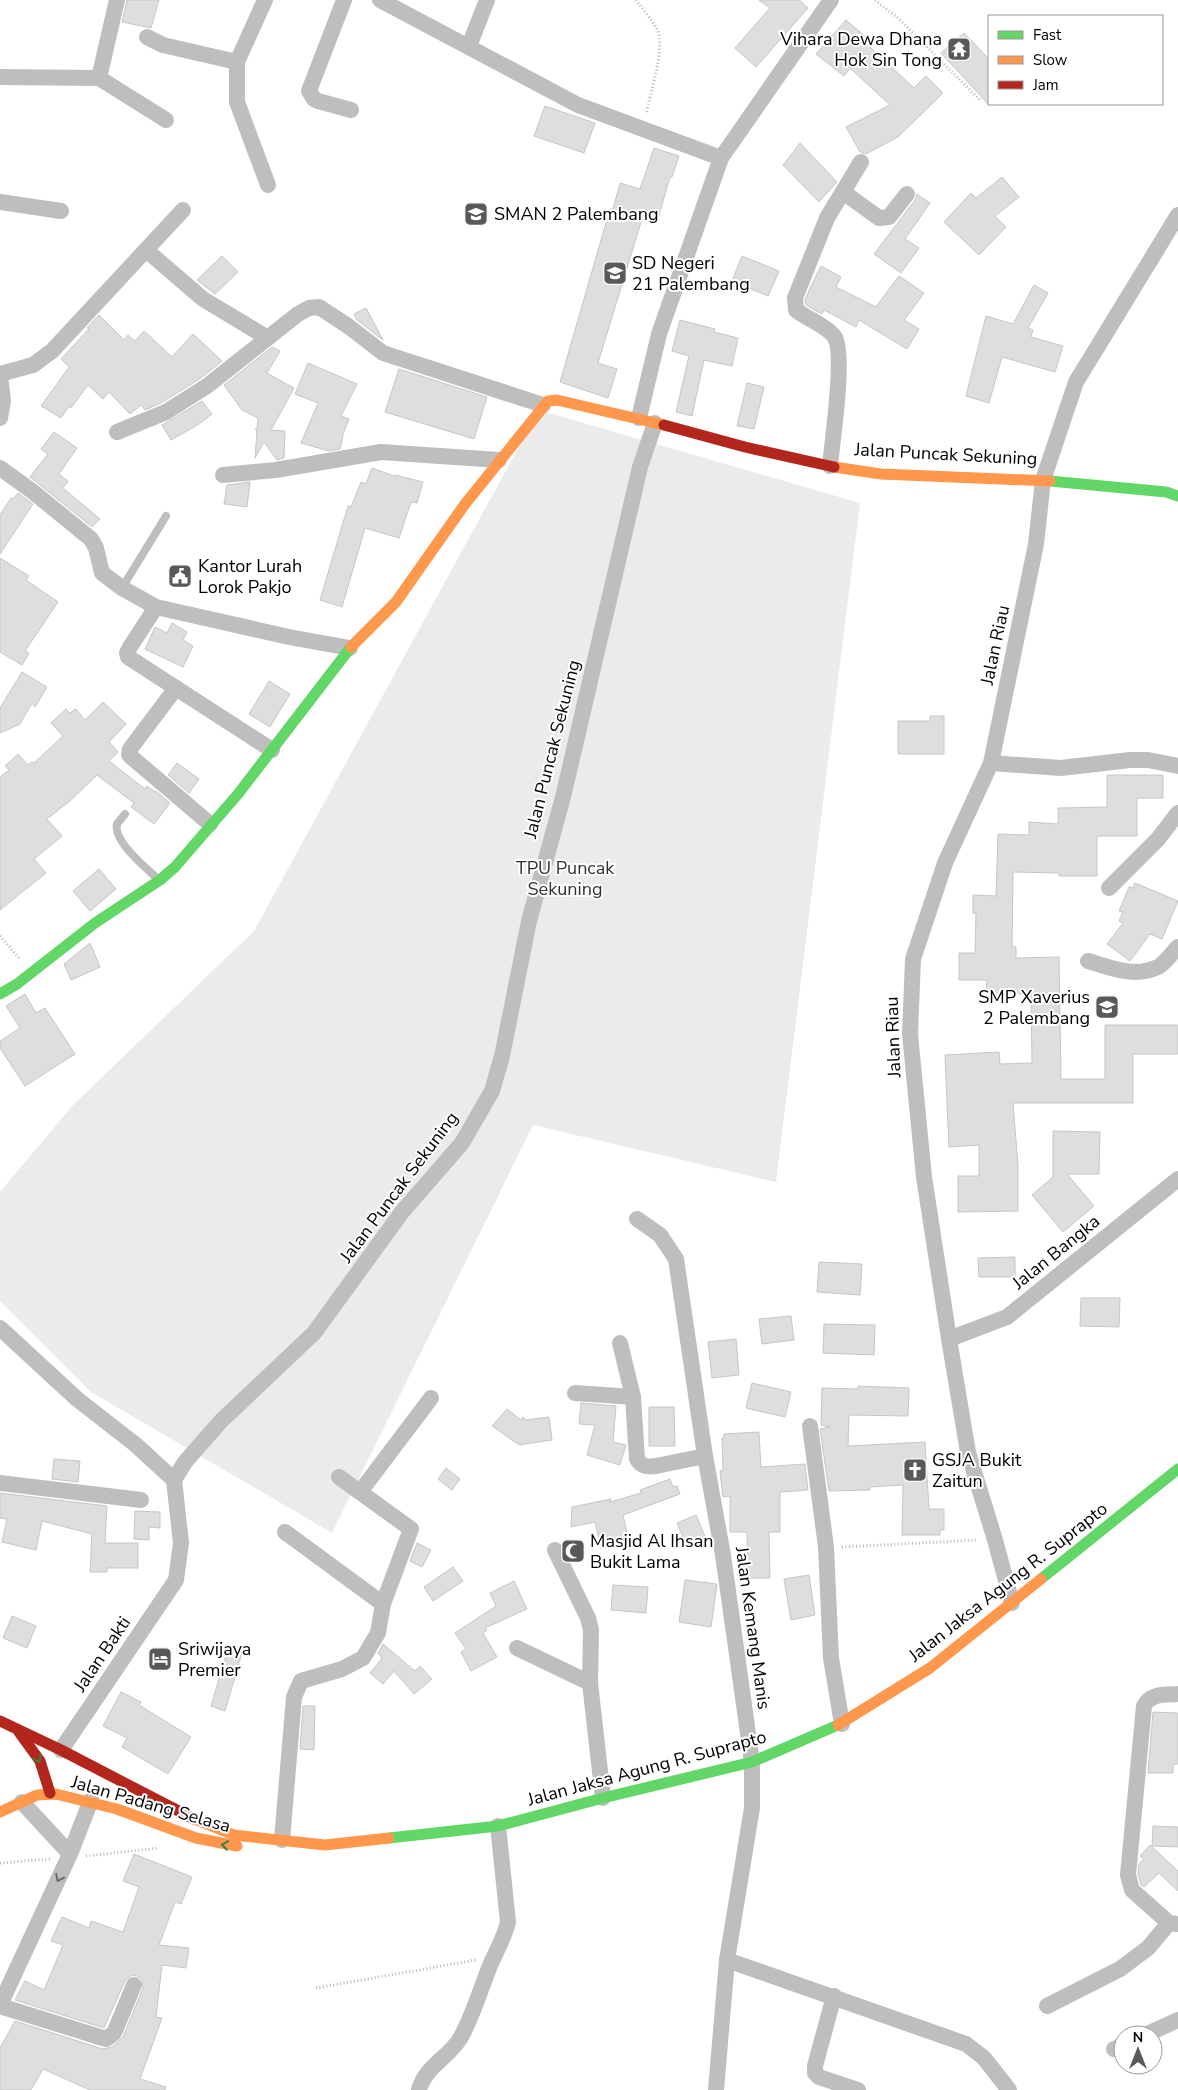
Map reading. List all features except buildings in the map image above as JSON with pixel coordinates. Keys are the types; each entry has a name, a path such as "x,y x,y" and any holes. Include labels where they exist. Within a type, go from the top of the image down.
{"street":[{"path":"99,78 117,0"},
{"path":"266,0 237,62 237,102 268,185"},
{"path":"344,0 309,91 314,99 318,101 351,110"},
{"path":"380,0 578,105 721,158"},
{"path":"469,46 487,0"},
{"path":"638,418 659,334 721,158 832,0"},
{"path":"147,38 163,45 237,62"},
{"path":"0,77 99,78 166,120"},
{"path":"830,466 840,357 835,338 829,331 796,310 795,298 827,218 861,162"},
{"path":"843,192 879,218 889,217 907,194"},
{"path":"0,202 60,211"},
{"path":"0,418 4,401 0,375 33,365 52,351 183,210"},
{"name":"Jalan Riau","path":"1012,1603 996,1540 968,1452 924,1177 911,1043 913,959 945,863 991,763 1036,544 1043,480 1076,382 1178,215"},
{"path":"146,250 203,299 268,338"},
{"path":"0,994 32,973 95,923 160,880 175,866 238,794 350,648 396,602 499,460 550,402 383,353 348,326 319,308 303,310 207,386 166,412 117,432"},
{"name":"Jalan Puncak Sekuning","path":"550,402 638,418 745,448 830,466 881,474 1043,480 1166,492 1178,496"},
{"name":"Jalan Puncak Sekuning","path":"174,1480 185,1462 221,1421 314,1333 402,1212 462,1142 492,1091 502,1056 529,922 563,796 640,467 655,423"},
{"path":"223,475 276,470 381,452 499,460"},
{"path":"0,468 32,491 91,539 96,548 102,573 122,588 156,607 288,637 350,648"},
{"path":"156,607 130,647 128,655 272,750"},
{"path":"176,688 130,749 129,755 210,824"},
{"path":"991,763 1061,768 1130,760 1148,760 1178,766"},
{"path":"1109,888 1158,839 1178,813"},
{"path":"1088,961 1126,972 1143,971 1160,966 1178,947"},
{"name":"Jalan Bangka","path":"949,1339 1007,1317 1178,1179"},
{"name":"Jalan Kemang Manis","path":"637,1218 660,1235 676,1258 705,1456 723,1555 752,1762 752,1808 727,1960 716,2090"},
{"path":"0,1328 77,1399 151,1458 174,1480"},
{"path":"620,1343 633,1397 637,1459 640,1463 648,1467 705,1456"},
{"path":"575,1393 633,1397"},
{"path":"360,1492 431,1398"},
{"path":"810,1426 826,1548 831,1658 842,1724"},
{"name":"Jalan Jaksa Agung R. Suprapto","path":"0,1721 83,1761 194,1819 234,1835 325,1845 498,1826 752,1762 842,1724 930,1668 1178,1469"},
{"path":"282,1840 294,1697 301,1681 342,1669 362,1658 378,1633 383,1604 411,1529 339,1477"},
{"name":"Jalan Bakti","path":"61,1750 176,1580 181,1543 175,1503 174,1480"},
{"path":"0,1483 141,1500"},
{"path":"285,1532 383,1604"},
{"path":"556,1550 588,1618 591,1630 590,1683 603,1798"},
{"path":"516,1648 590,1683"},
{"path":"1046,2006 1120,1969 1148,1948 1174,1923 1132,1890 1128,1876 1144,1706 1151,1697 1178,1694"},
{"path":"16,1730 40,1761 50,1793"},
{"name":"Jalan Padang Selasa","path":"0,1812 22,1802 50,1793 91,1800 166,1828 224,1846 281,1850 325,1845"},
{"path":"91,1800 70,1854 0,2005 106,2039 114,2033 134,1985"},
{"path":"22,1802 70,1854"},
{"path":"419,2090 427,2072 445,2056 461,2037 504,1936 508,1922 498,1826"},
{"path":"727,1960 834,1996 966,2044 984,2058 1001,2087"},
{"path":"834,1996 815,2072 818,2077 858,2090"},
{"path":"1163,2027 1178,2020"}],"lane":[{"path":"122,588 166,516"},
{"path":"125,814 117,824 117,833 133,855 160,880"}],"path":[{"path":"636,0 657,29 660,38 659,52 642,129"},
{"path":"874,0 899,19 981,101"},
{"path":"0,936 32,973"},
{"path":"826,1548 996,1540"},
{"path":"316,1988 494,1957"}],"green space":[{"name":"TPU Puncak Sekuning","path":"539,410 860,503 776,1182 533,1125 332,1533 91,1392 0,1301 0,1192 73,1105 254,931"}],"traffic: fast":[{"path":"1050,481 1166,492 1178,496"},
{"path":"0,994 17,984 95,923 160,880 175,867 238,794 351,647"},
{"path":"1041,1579 1178,1469"},
{"path":"389,1838 498,1826 752,1762 838,1725"}],"traffic: slow":[{"path":"351,647 396,602 465,504 548,401 557,400 664,425"},
{"path":"834,467 881,474 1050,481"},
{"path":"838,1725 930,1668 1041,1579"},
{"path":"0,1812 37,1795 56,1794 117,1809 196,1838 237,1846"},
{"path":"194,1819 234,1835 325,1845 389,1838"}],"traffic: jam":[{"path":"664,425 745,447 834,467"},
{"path":"0,1721 61,1750 194,1819"},
{"path":"19,1732 40,1761 50,1793"}],"place":[{"name":"Vihara Dewa Dhana Hok Sin Tong","path":"959,49"},
{"name":"SMAN 2 Palembang","path":"476,214"},
{"name":"SD Negeri 21 Palembang","path":"615,273"},
{"name":"Kantor Lurah Lorok Pakjo","path":"180,576"},
{"name":"SMP Xaverius 2 Palembang","path":"1107,1007"},
{"name":"GSJA Bukit Zaitun","path":"915,1470"},
{"name":"Masjid Al Ihsan Bukit Lama","path":"573,1551"},
{"name":"Sriwijaya Premier","path":"160,1659"}]}
